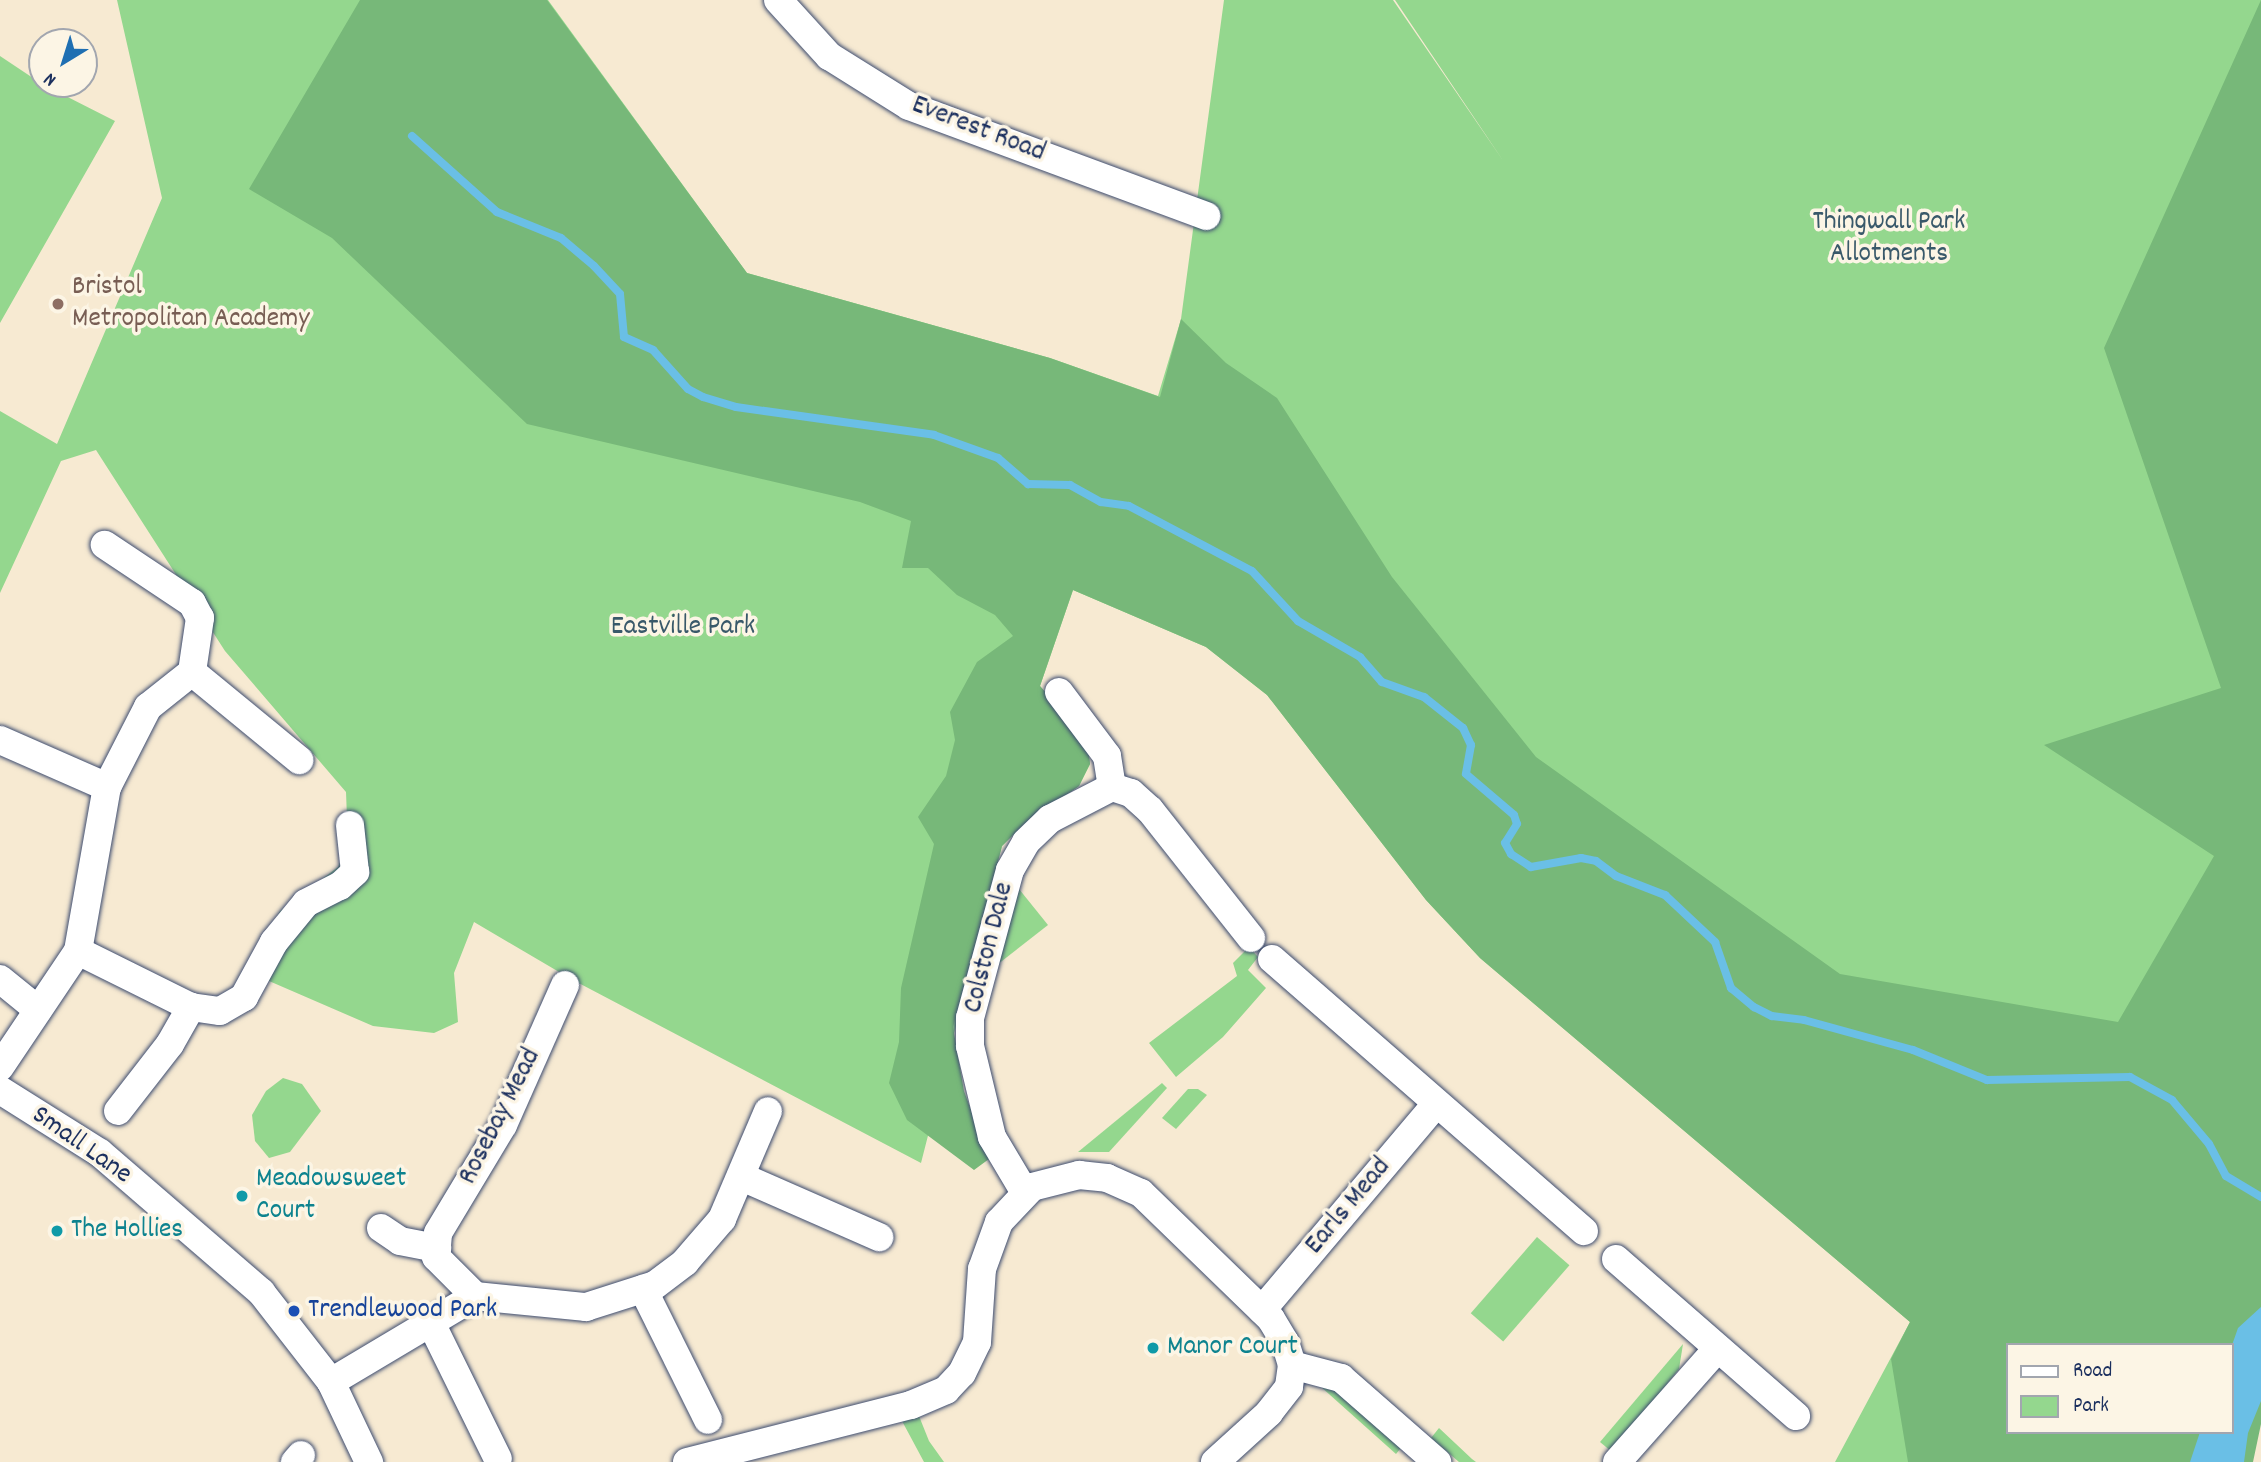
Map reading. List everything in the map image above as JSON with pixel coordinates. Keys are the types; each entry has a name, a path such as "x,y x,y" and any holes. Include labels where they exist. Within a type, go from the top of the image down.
{"street":[{"name":"Everest Road","path":"778,0 828,56 909,106 1206,216"},
{"path":"0,1067 78,951 107,787 148,707 192,672 200,618 192,603 105,545"},
{"path":"192,672 299,760"},
{"path":"1059,692 1107,756 1112,787 1131,793 1150,810 1251,938"},
{"path":"0,740 107,787"},
{"name":"Colston Dale","path":"1024,1191 992,1137 970,1046 970,1018 1010,870 1026,842 1050,819 1112,787"},
{"path":"78,951 191,1007 220,1012 244,997 274,942 306,903 340,886 355,872 349,825"},
{"path":"1272,959 1584,1231"},
{"path":"0,979 38,1010"},
{"name":"Rosebay Mead","path":"437,1248 438,1233 503,1125 565,985"},
{"path":"118,1111 170,1044 191,1007"},
{"name":"Small Lane","path":"0,1090 100,1153 261,1292 331,1382 369,1462"},
{"name":"Earls Mead","path":"1262,1310 1436,1104"},
{"path":"381,1228 400,1241 437,1248 436,1257 475,1296 586,1307 643,1289 685,1262 722,1219 768,1111"},
{"path":"687,1462 911,1405 946,1390 962,1373 977,1342 981,1278 990,1240 1024,1191 1069,1175 1097,1175 1126,1184 1141,1193 1280,1330 1292,1364 1289,1387 1279,1401 1225,1453"},
{"path":"742,1177 879,1237"},
{"path":"1616,1259 1796,1416"},
{"path":"643,1289 708,1420"},
{"path":"331,1382 432,1325 475,1296"},
{"path":"432,1325 498,1459"},
{"path":"1617,1462 1718,1348"},
{"path":"1292,1364 1341,1378 1437,1462"}],"green space":[{"name":"Eastville Park","path":"117,0 548,0 747,273 1050,358 1158,396 1181,319 1224,0 1393,0 1504,162 1395,0 2261,0 2261,1311 2006,1343 2006,1434 2186,1462 1835,1462 1910,1322 1480,958 1426,900 1267,695 1206,647 1073,590 1040,686 1087,741 1090,764 1079,786 1024,824 1002,846 921,1163 571,979 474,922 454,973 458,1022 434,1033 373,1026 248,972 280,911 338,867 348,845 346,792 225,651 96,450 61,461 0,593 0,411 57,444 162,198"},
{"path":"360,0 547,0 747,273 1050,358 1160,397 1181,319 1226,363 1277,398 1392,577 1536,757 1840,974 2118,1022 2214,856 2044,745 2221,688 2104,348 2261,0 2261,1424 2253,1462 1908,1462 1891,1359 1910,1322 1480,958 1426,900 1267,695 1206,647 1073,590 1040,686 1087,741 1090,764 1079,786 1024,824 1002,846 953,1027 964,1091 989,1159 974,1170 907,1120 889,1083 899,1042 901,988 934,844 918,817 946,776 955,740 950,712 977,662 1013,636 995,615 957,595 928,568 902,568 911,521 860,502 527,424 332,238 249,189"},
{"path":"0,56 28,75 28,98 70,98 115,121 0,323"},
{"path":"1015,884 1048,925 993,968"},
{"path":"1249,947 1258,957 1248,970 1266,988 1223,1037 1176,1077 1149,1043 1237,976 1233,963"},
{"path":"283,1078 302,1084 321,1111 290,1152 269,1158 255,1141 252,1115 266,1091"},
{"path":"1162,1083 1167,1088 1109,1152 1078,1152"},
{"path":"1188,1089 1198,1089 1207,1095 1176,1129 1162,1118"},
{"path":"1537,1237 1569,1265 1503,1341 1471,1313"},
{"path":"1683,1344 1679,1369 1612,1452 1600,1442"},
{"path":"1320,1386 1333,1386 1404,1444 1396,1454"},
{"path":"919,1416 929,1441 944,1462 924,1462 902,1421"},
{"path":"1439,1428 1476,1462 1459,1462 1431,1438"}],"water":[{"path":"2261,1307 2261,1401 2248,1433 2244,1462 2190,1462 2199,1434 2233,1434 2233,1343 2238,1328"}],"waterway":[{"path":"412,136 497,212 561,238 594,266 620,294 624,337 653,350 688,389 703,397 736,407 934,435 998,458 1028,484 1070,485 1101,502 1129,506 1252,571 1298,621 1360,657 1382,682 1424,697 1463,728 1471,745 1466,774 1514,815 1517,824 1505,843 1511,854 1531,867 1581,858 1596,861 1616,876 1665,895 1715,942 1731,988 1754,1007 1772,1016 1804,1020 1913,1050 1987,1080 2130,1077 2172,1100 2209,1144 2226,1176 2261,1197"}],"place":[{"name":"Bristol Metropolitan Academy","path":"58,304"},
{"name":"Meadowsweet Court","path":"242,1196"},
{"name":"The Hollies","path":"57,1231"},
{"name":"Trendlewood Park","path":"294,1311"},
{"name":"Manor Court","path":"1153,1348"}],"park label":[{"name":"Thingwall Park Allotments","path":"1889,239"}]}
